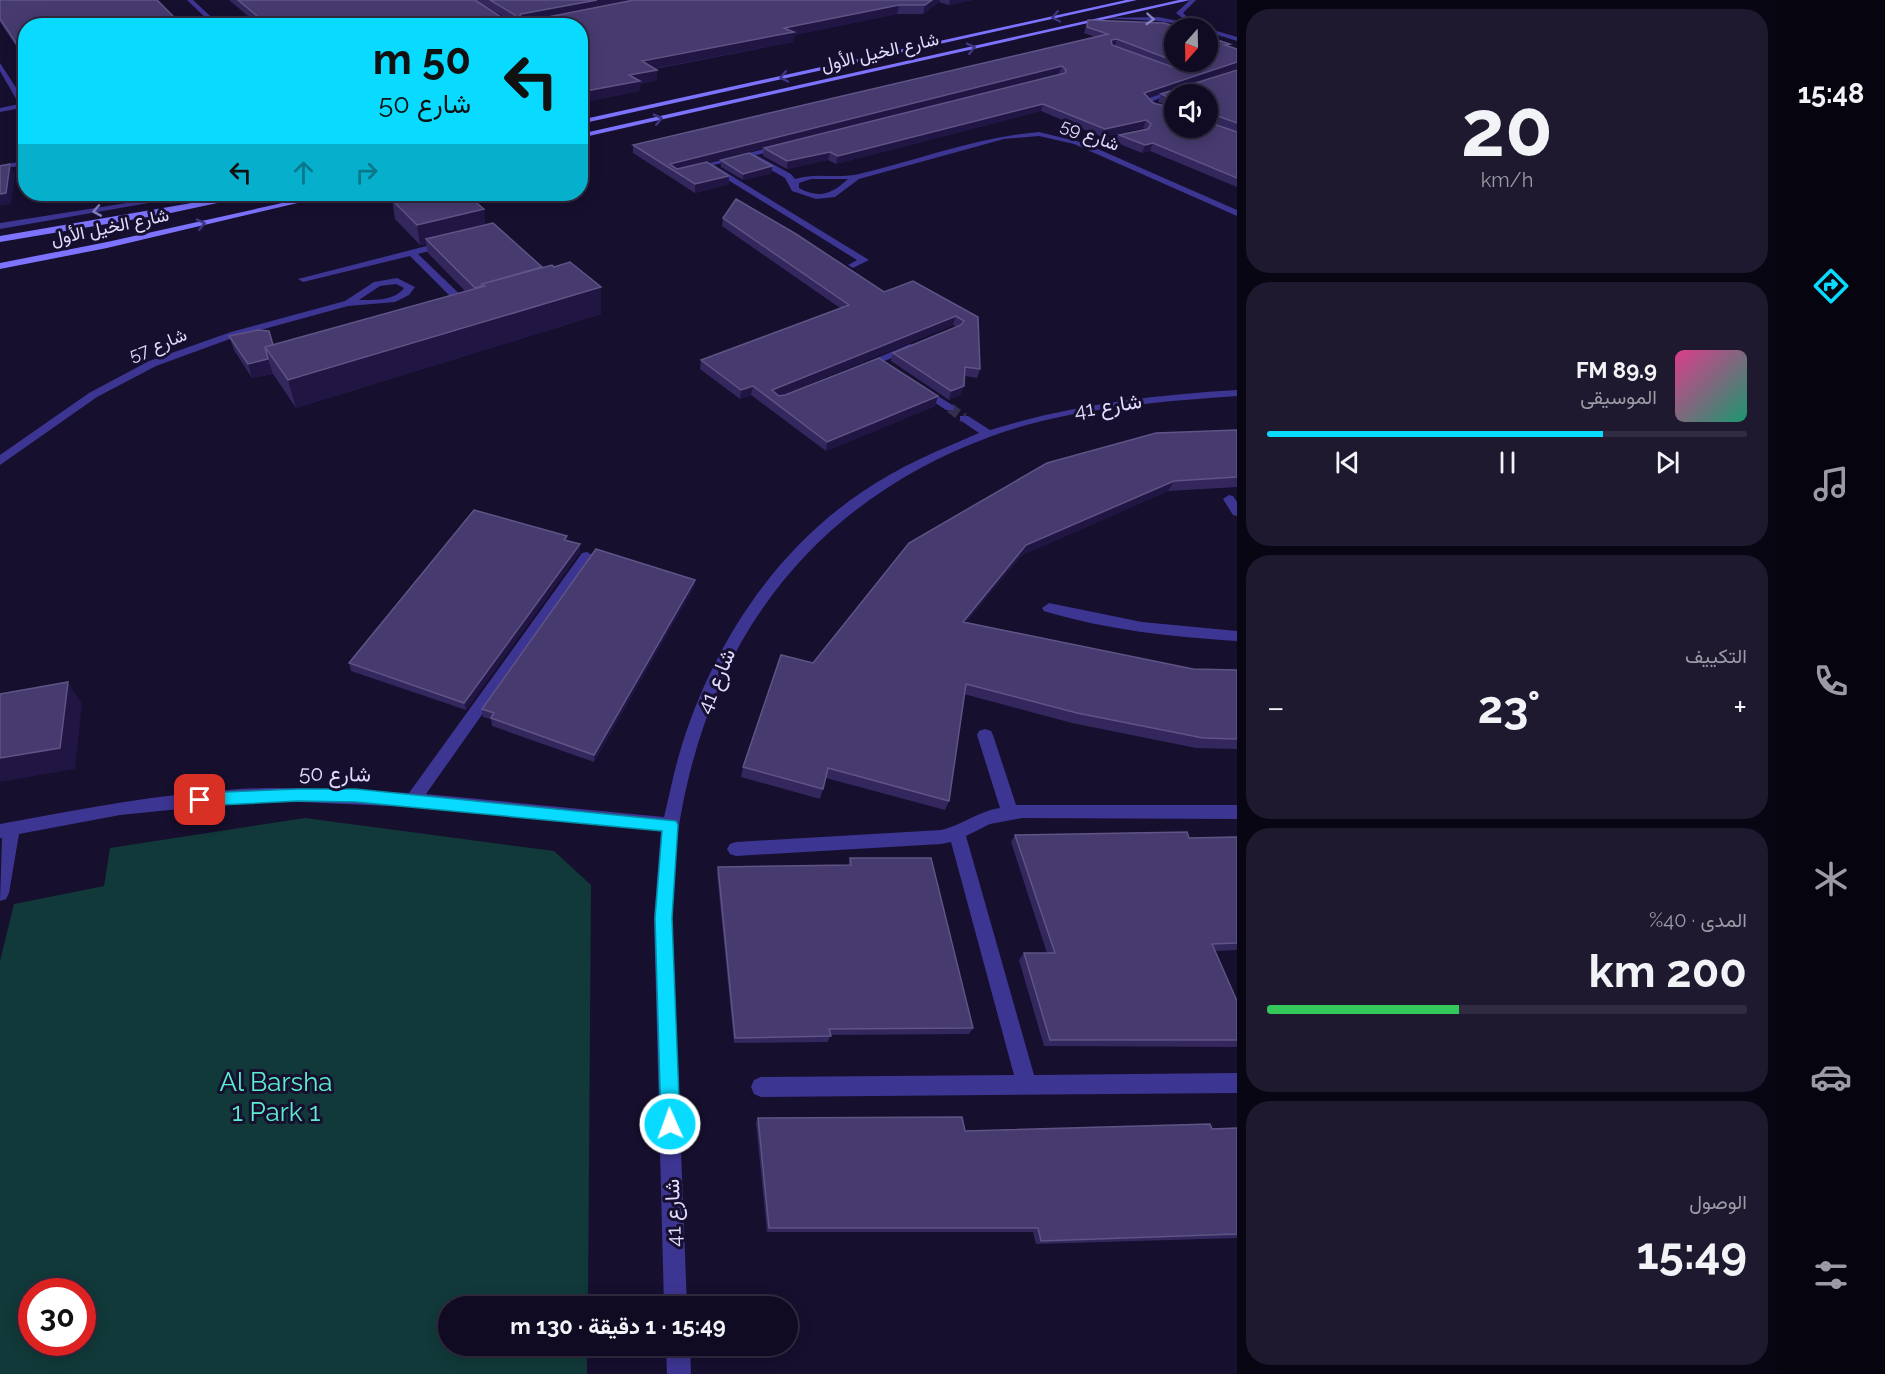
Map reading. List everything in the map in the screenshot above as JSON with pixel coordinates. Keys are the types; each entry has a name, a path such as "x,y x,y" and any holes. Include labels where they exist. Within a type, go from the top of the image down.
{"main road":[{"name":"شارع الخيل الأول","path":"588,120 1134,0"},
{"name":"شارع الخيل الأول","path":"588,134 1187,0"},
{"path":"626,126 618,123 617,120 698,100 713,93"},
{"name":"شارع الخيل الأول","path":"0,239 218,201"},
{"name":"شارع الخيل الأول","path":"0,266 107,245 301,201"}],"street":[{"path":"190,0 209,18"},
{"path":"1186,18 1179,13 1192,0"},
{"path":"1104,18 1164,21"},
{"path":"1218,33 1237,39"},
{"path":"0,65 18,97"},
{"path":"1164,95 1148,100 1154,106 1164,110"},
{"path":"0,110 18,108"},
{"path":"1083,145 1142,132"},
{"name":"شارع 59","path":"856,177 1014,135 1052,136 1083,145 1237,213"},
{"path":"686,170 795,143"},
{"path":"760,152 806,177 856,177"},
{"path":"750,154 788,176 797,191 806,195 829,196 837,193 856,177"},
{"path":"0,167 18,164"},
{"path":"708,165 863,258 863,261 853,265"},
{"path":"794,184 806,177"},
{"path":"0,226 153,201"},
{"path":"348,303 367,275 411,252 452,242"},
{"path":"411,252 476,308 459,313"},
{"path":"303,279 367,275 408,284 410,287 407,293 394,304 348,303"},
{"name":"شارع 57","path":"0,461 85,400 144,367 186,350 348,303"},
{"path":"856,369 882,363 921,343"},
{"path":"914,384 950,408"},
{"name":"شارع 41","path":"676,1296 663,918 670,825 688,750 717,674 757,600 782,569 837,517 890,479 938,454 988,434 1045,418 1094,408 1145,400 1237,393"},
{"path":"964,418 988,434"},
{"path":"1229,499 1237,512"},
{"path":"413,800 587,556"},
{"path":"1049,608 1150,630 1237,636"},
{"path":"985,735 1010,812"},
{"name":"شارع 50","path":"6,830 120,808 240,796 333,795 413,800 670,825"},
{"path":"736,849 940,837 957,833 976,821 1010,812 1237,812"},
{"path":"0,893 6,830"},
{"path":"957,833 1027,1085"},
{"path":"761,1087 1237,1083"},
{"path":"678,1356 679,1374"}],"green space":[{"name":"Al Barsha 1 Park 1","path":"305,818 554,851 591,885 588,1296 438,1296 438,1356 587,1356 587,1374 0,1374 0,961 14,904 104,886 110,848"}],"building":[{"path":"0,0 157,0 175,18 18,18 18,46 0,19"},
{"path":"238,0 475,0 502,18 259,18"},
{"path":"490,0 597,0 521,14 519,17 528,18 515,18 515,15"},
{"path":"634,0 932,0 925,5 899,5 784,28 794,32 642,61 657,70 629,75 640,81 588,91 588,18 543,18"},
{"path":"1088,20 1164,23 1164,57 1117,39 1111,40 1112,45 1164,64 1164,72 1207,72 1171,84 1164,84 1164,86 1144,93 1153,103 1164,106 1164,138 1218,138 1218,125 1237,132 1237,178 1153,143 1145,145 1119,135 1148,129 1151,124 1146,120 1105,129 1043,104 838,156 830,152 787,161 764,148 1065,73 1066,70 1062,66 670,164 677,169 707,162 729,176 695,184 633,145 1108,34 1087,27"},
{"path":"1218,40 1237,49 1237,62 1218,68"},
{"path":"1237,70 1237,123 1218,116 1218,84 1193,84"},
{"path":"749,153 772,166 743,174 721,160"},
{"path":"10,164 6,193 0,194 0,166"},
{"path":"736,199 796,234 884,292 913,281 978,317 980,369 965,367 964,386 951,391 893,353 961,325 964,321 956,316 772,390 779,396 785,395 879,358 938,396 827,442 753,386 741,390 701,360 849,305 723,218"},
{"path":"393,201 474,201 484,209 417,225"},
{"path":"493,223 542,267 475,288 426,239"},
{"path":"570,262 601,287 288,380 265,347 485,286 482,284"},
{"path":"258,330 269,331 273,345 265,347 268,359 248,364 229,336"},
{"path":"1237,430 1237,477 1174,481 1026,545 963,622 1193,669 1237,670 1237,739 1203,738 1077,713 966,684 949,801 828,768 823,789 743,767 781,655 813,663 909,543 1047,463 1156,433"},
{"path":"474,510 567,536 564,540 580,544 464,703 349,663"},
{"path":"596,549 695,580 594,755 491,718 494,713 482,709"},
{"path":"68,682 60,748 0,758 0,694"},
{"path":"1187,832 1189,838 1237,837 1237,943 1212,944 1237,1001 1237,1040 1050,1040 1024,953 1055,953 1015,835"},
{"path":"850,858 931,858 973,1028 829,1029 831,1036 735,1038 718,867 851,865"},
{"path":"962,1117 965,1131 1210,1124 1212,1129 1237,1128 1237,1234 1041,1241 1038,1228 769,1228 758,1118"}],"tunnel":[{"path":"950,408 964,418"}],"route":[{"path":"200,800 240,796 356,796 670,825 663,918 670,1124"}]}
